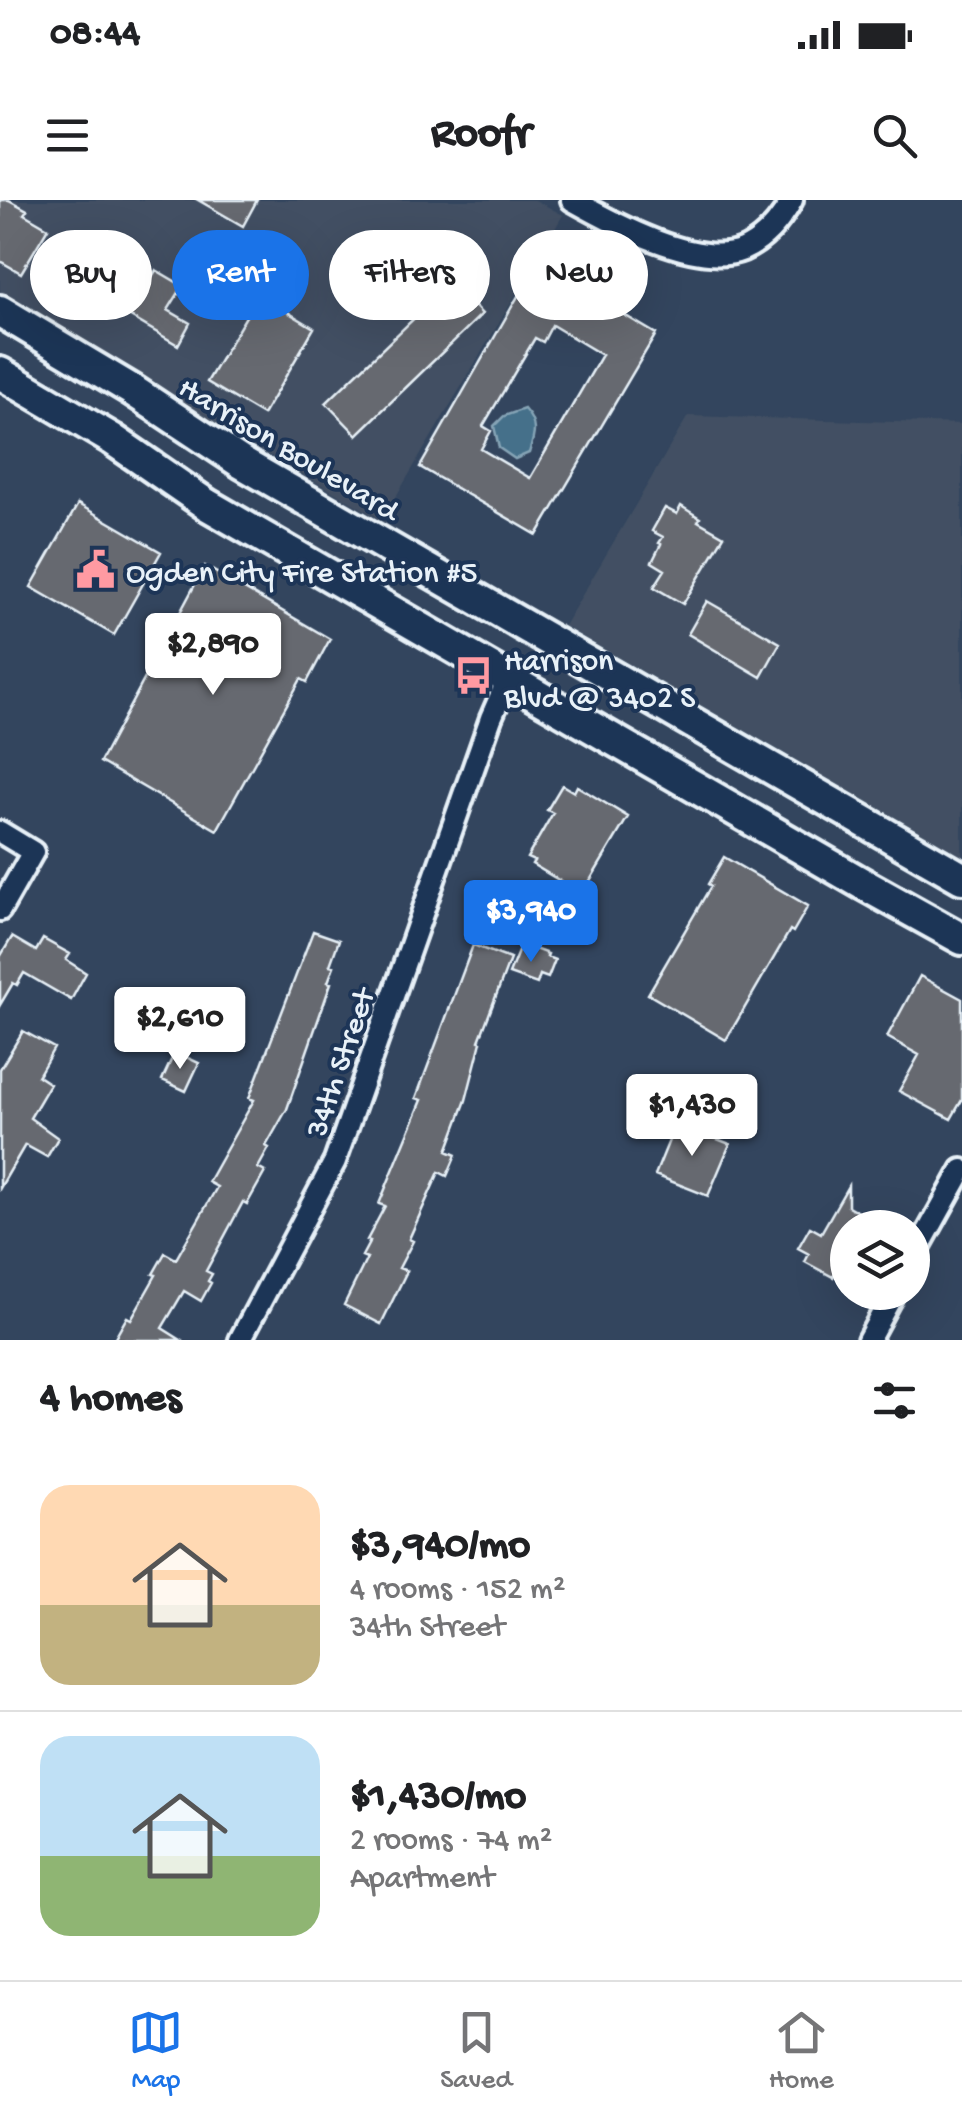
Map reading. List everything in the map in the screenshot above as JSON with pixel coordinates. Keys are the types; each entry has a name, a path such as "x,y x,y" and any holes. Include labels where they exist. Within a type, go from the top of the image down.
{"main road":[{"name":"Harrison Boulevard","path":"0,312 132,390 242,464 962,878"},
{"path":"0,373 112,439 206,504 962,939"}],"street":[{"path":"572,200 645,236 696,253 723,254 744,249 766,235 784,216 792,200"},
{"name":"34th Street","path":"240,1340 335,1162 508,679"},
{"path":"0,832 34,852 0,910"},
{"path":"930,1228 962,1170"},
{"path":"868,1340 884,1310"}],"shaded area":[{"path":"0,200 535,200 563,215 554,230 510,230 510,304 382,520 35,320 152,320 152,230 30,230 30,317 0,300"},
{"path":"524,409 532,420 534,435 529,453 515,459 499,448 494,426 504,416"},
{"path":"688,416 962,424 962,856 564,626"}],"building":[{"path":"0,200 9,200 48,228 30,230 30,258 21,273 0,261"},
{"path":"198,200 257,200 243,226"},
{"path":"156,270 172,279 172,304 168,310 172,320 190,323 178,345 136,320 152,320 152,277"},
{"path":"510,310 510,320 633,320 656,334 537,535 420,467","holes":["552,325 602,355 530,478 481,449 491,431 483,426 535,338 543,342"]},
{"path":"244,320 301,320 314,328 263,415 207,382"},
{"path":"412,320 476,320 357,435 326,403"},
{"name":"Ogden City Fire Station #5","path":"78,504 161,552 114,635 31,587"},
{"path":"681,506 724,536 683,604 654,587 665,570 652,562 663,537 652,531 665,508 677,514"},
{"path":"205,566 330,639 307,682 301,679 217,830 100,762"},
{"path":"707,601 780,643 761,677 688,634"},
{"path":"562,785 574,792 577,786 628,817 582,894 527,858 553,813 547,810"},
{"path":"724,857 808,906 726,1040 648,994"},
{"path":"313,931 339,940 330,965 334,966 328,982 331,983 287,1109 258,1168 265,1172 247,1204 243,1202 206,1271 212,1274 208,1281 211,1283 201,1301 184,1291 162,1328 181,1340 114,1340 127,1317 131,1319 165,1253 176,1259 217,1187 208,1182 254,1100 249,1098"},
{"path":"12,937 36,951 43,939 70,954 66,960 86,973 71,1000 24,973 0,1005 0,957"},
{"path":"521,944 555,960 548,978 540,975 537,984 509,974"},
{"path":"473,945 510,959 479,1041 466,1100 447,1151 456,1155 447,1176 439,1172 409,1239 413,1241 399,1268 407,1271 381,1324 344,1305 367,1258 362,1256 370,1241 367,1240 385,1206 379,1204 422,1100 416,1098"},
{"path":"920,976 962,999 962,1100 951,1119 899,1091 919,1055 887,1037"},
{"path":"23,1031 54,1048 38,1076 50,1084 30,1118 58,1138 47,1157 25,1145 0,1188 0,1069"},
{"path":"175,1052 199,1063 186,1091 162,1080"},
{"path":"676,1123 730,1144 708,1196 655,1175"},
{"path":"848,1186 848,1206 855,1210 834,1210"},
{"path":"830,1217 830,1275 805,1262 809,1254 798,1248 810,1227 821,1233"}],"place":[{"name":"Ogden City Fire Station #5","path":"96,570"},
{"name":"Harrison Blvd @ 3402 S","path":"474,676"}]}
